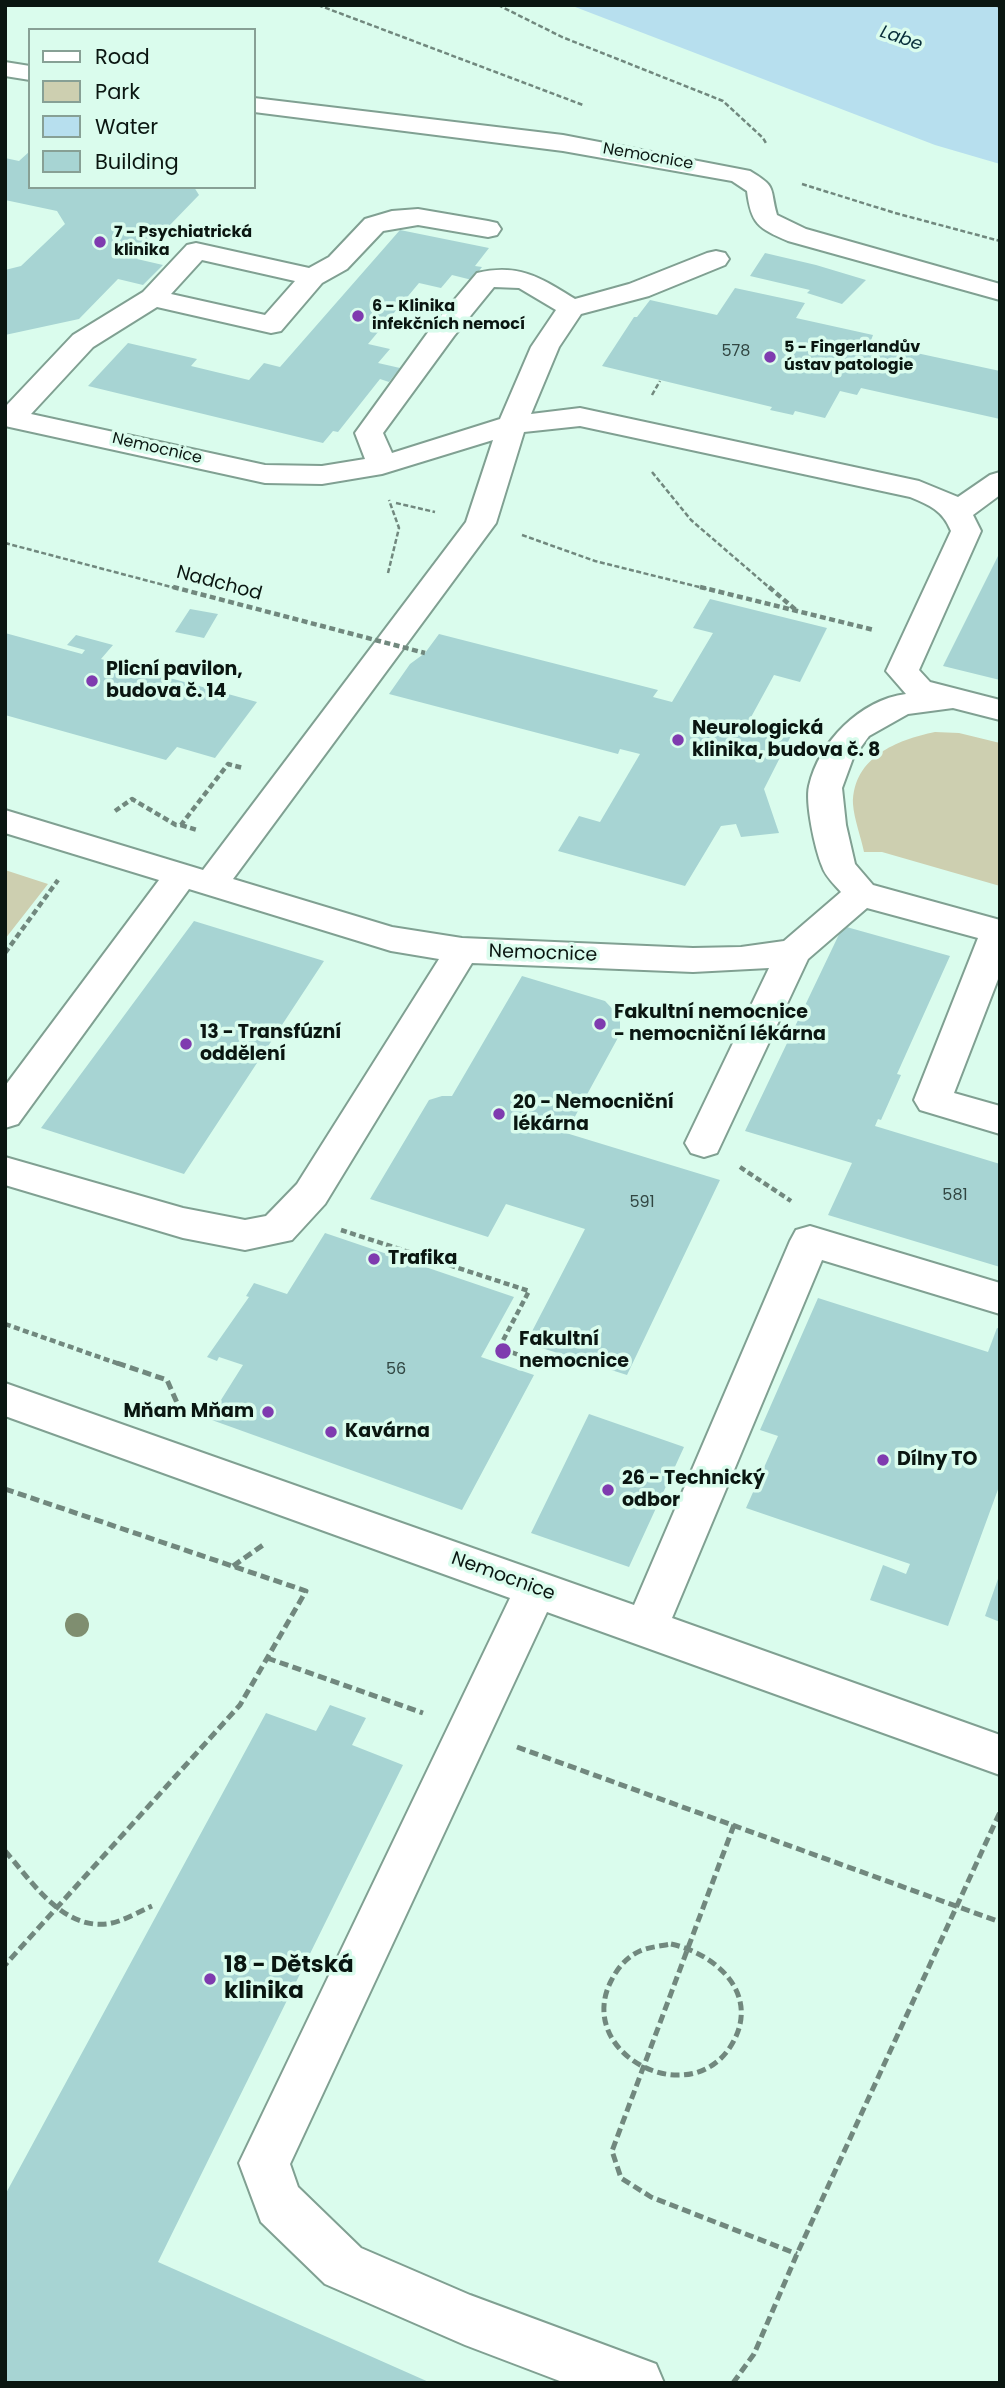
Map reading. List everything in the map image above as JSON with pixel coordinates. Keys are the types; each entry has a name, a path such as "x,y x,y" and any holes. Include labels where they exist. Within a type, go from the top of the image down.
{"street":[{"path":"5,69 28,73"},
{"name":"Nemocnice","path":"256,105 564,143 726,172 772,183"},
{"path":"772,183 762,215 769,223 797,234 1000,292"},
{"path":"153,298 271,325 313,277 338,263 374,225 392,219 418,217 488,229"},
{"path":"8,417 83,341 153,298 197,251 313,277"},
{"path":"5,1114 481,523 512,425 545,347 571,308 639,290 716,259"},
{"path":"382,465 369,433 444,330 486,279 525,280 571,308"},
{"name":"Nemocnice","path":"8,417 265,474 322,475 382,465 512,425 580,417 919,491 943,500 958,511"},
{"path":"1000,481 958,511 966,531 902,671 919,689 1000,710"},
{"path":"955,698 900,705 857,729 836,757 825,788 829,825 839,867 861,894 999,932 933,1100 1000,1120"},
{"name":"Nemocnice","path":"5,821 399,941 462,950 693,960 741,960 793,952"},
{"path":"704,1143 793,952 861,894"},
{"path":"5,1171 183,1223 245,1235 278,1229 311,1194 462,950"},
{"path":"646,1628 810,1241 1000,1298"},
{"name":"Nemocnice","path":"5,1399 1000,1755"},
{"path":"536,1589 264,2163 279,2204 342,2266 466,2319 637,2383"}],"path":[{"path":"318,5 588,107"},
{"path":"498,5 562,37 723,101 763,138 772,183 1000,241"},
{"path":"995,5 1000,7"},
{"path":"660,382 624,438 691,520 798,612"},
{"path":"481,523 595,561 916,641"},
{"name":"Nadchod","path":"5,542 425,653"},
{"path":"5,947 10,946 5,953"},
{"path":"704,1143 802,1208 810,1241"},
{"path":"348,1232 529,1291 499,1348 542,1363"},
{"path":"5,1324 167,1380 185,1422"},
{"path":"5,1489 306,1591 240,1705 5,1965"},
{"path":"267,1658 959,1905 1000,1922"},
{"path":"733,2383 754,2354 797,2253 1000,1812"},
{"path":"734,1825 612,2151 621,2178 651,2197 797,2253"},
{"path":"5,1851 56,1908 84,1923 107,1924 152,1906"},
{"path":"655,1945 689,1946 709,1956 726,1970 737,1990 741,2012 738,2034 727,2053 709,2067 688,2075 665,2076 642,2069 616,2047 607,2032 603,2016 607,1985 615,1970 639,1950 655,1945"}],"green space":[{"path":"935,732 959,733 1000,743 1000,886 882,852 864,852 853,804 860,774 880,753 892,746"},
{"path":"5,870 48,884 5,939"}],"water":[{"name":"Labe","path":"570,5 1000,5 1000,164 935,145"}],"building":[{"name":"7 - Psychiatrická klinika","path":"28,153 28,189 195,189 199,195 137,259 163,265 143,285 118,279 79,319 5,335 5,270 21,266 65,224 57,211 5,200 5,158 19,161"},
{"name":"6 - Klinika infekčních nemocí","path":"400,230 489,248 475,266 482,267 472,280 452,275 441,288 419,283 368,344 390,349 378,363 400,368 389,382 380,379 338,432 333,431 323,443 88,386 128,343 197,359 191,366 249,380 264,363 280,367"},
{"path":"765,253 866,280 842,304 807,293 810,290 750,276"},
{"name":"5 - Fingerlandův ústav patologie","path":"735,288 805,303 796,318 873,335 870,343 1000,371 1000,419 861,388 857,395 840,391 825,418 795,411 793,415 770,410 772,407 602,366 634,317 637,317 650,300 717,315"},
{"path":"1000,552 1000,680 943,666"},
{"name":"Neurologická klinika, budova č. 8","path":"710,599 827,628 800,682 774,675 750,719 794,730 764,789 779,833 741,837 736,824 721,826 685,886 558,851 579,816 600,822 640,754 620,749 618,754 389,694 410,664 425,653 439,634 658,690 653,697 672,702 713,633 693,628"},
{"path":"190,609 218,614 204,638 175,632"},
{"name":"Plicní pavilon, budova č. 14","path":"5,633 82,654 85,650 67,645 76,635 113,645 101,659 257,702 215,758 177,747 166,760 5,715"},
{"name":"13 - Transfúzní oddělení","path":"194,921 324,961 184,1174 41,1128"},
{"path":"843,926 950,956 897,1074 901,1075 881,1120 878,1119 875,1126 1000,1164 1000,1267 828,1215 852,1163 745,1131"},
{"path":"522,976 605,1001 620,1017 620,1034 566,1133 720,1180 627,1375 526,1343 585,1229 506,1204 488,1237 370,1199 429,1100 452,1096"},
{"path":"325,1233 514,1297 481,1357 534,1375 462,1510 209,1419 243,1365 219,1357 217,1361 207,1357 249,1297 246,1296 254,1283 287,1294"},
{"name":"Dílny TO","path":"818,1298 988,1352 997,1328 1000,1329 1000,1484 948,1626 870,1600 883,1565 906,1574 910,1564 746,1508 778,1436 760,1430"},
{"name":"26 - Technický odbor","path":"589,1414 684,1447 629,1567 531,1533"},
{"path":"1000,1576 1000,1622 985,1616"},
{"name":"18 - Dětská klinika","path":"330,1705 366,1718 352,1745 403,1765 158,2262 431,2383 5,2383 5,2195 266,1713 316,1731"}],"place":[{"name":"7 - Psychiatrická klinika","path":"100,242"},
{"name":"6 - Klinika infekčních nemocí","path":"358,316"},
{"name":"5 - Fingerlandův ústav patologie","path":"770,357"},
{"name":"Plicní pavilon, budova č. 14","path":"92,681"},
{"name":"Neurologická klinika, budova č. 8","path":"678,740"},
{"name":"Fakultní nemocnice - nemocniční lékárna","path":"600,1024"},
{"name":"13 - Transfúzní oddělení","path":"186,1044"},
{"name":"20 - Nemocniční lékárna","path":"499,1114"},
{"name":"Trafika","path":"374,1259"},
{"name":"Fakultní nemocnice","path":"503,1351"},
{"name":"Mňam Mňam","path":"268,1412"},
{"name":"Kavárna","path":"331,1432"},
{"name":"Dílny TO","path":"883,1460"},
{"name":"26 - Technický odbor","path":"608,1490"},
{"name":"18 - Dětská klinika","path":"210,1979"}]}
